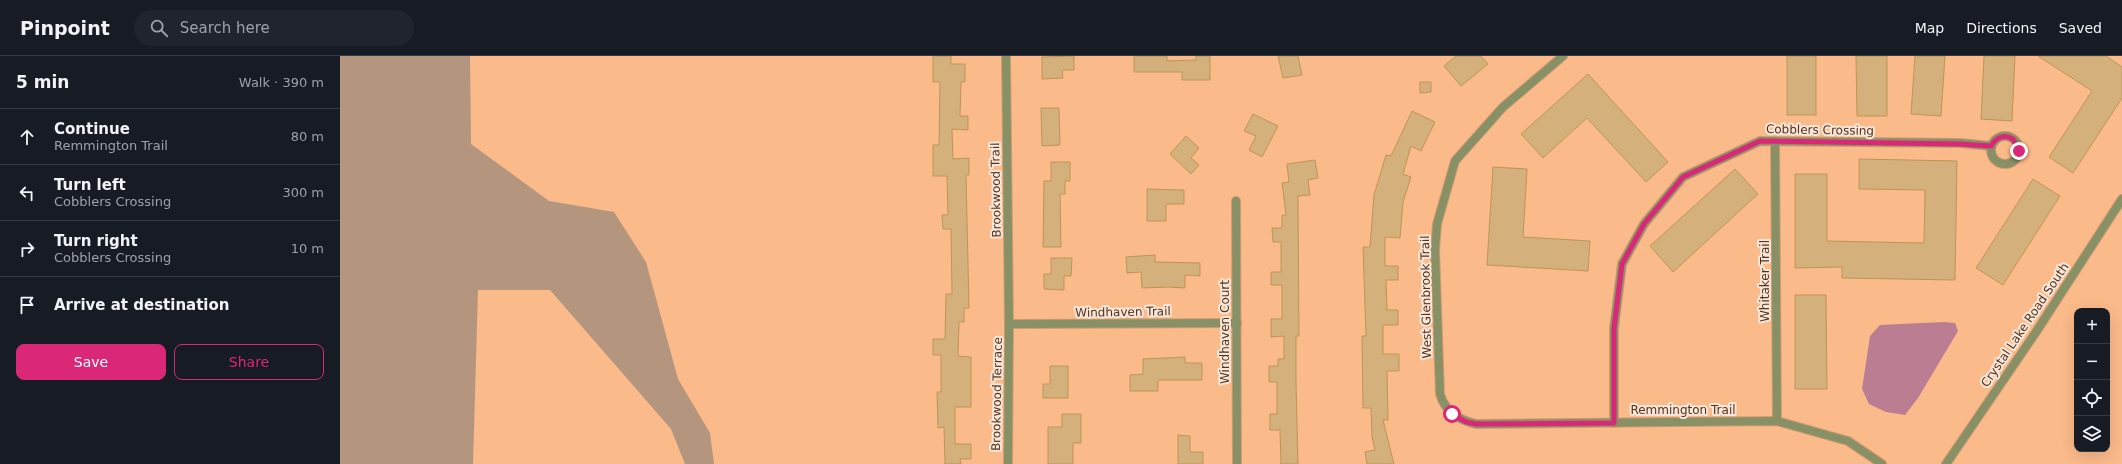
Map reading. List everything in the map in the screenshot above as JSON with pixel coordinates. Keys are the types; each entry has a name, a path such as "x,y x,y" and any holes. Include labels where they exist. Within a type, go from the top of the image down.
{"street":[{"name":"Brookwood Trail","path":"1006,56 1009,324"},
{"name":"West Glenbrook Trail","path":"1452,414 1445,407 1440,394 1435,250 1437,224 1455,161 1503,107 1563,56"},
{"name":"Cobblers Crossing","path":"1614,423 1614,328 1622,264 1644,224 1683,177 1760,141 1960,144 1991,146"},
{"name":"Whitaker Trail","path":"1775,141 1777,422"},
{"name":"Crystal Lake Road South","path":"1946,464 2036,332 2122,199"},
{"name":"Windhaven Court","path":"1236,201 1237,464"},
{"name":"Windhaven Trail","path":"1009,324 1237,322"},
{"name":"Brookwood Terrace","path":"1008,464 1009,324"},
{"name":"Remmington Trail","path":"1452,414 1466,422 1476,424 1777,422 1848,441 1882,464"}],"shaded area":[{"path":"340,56 470,56 471,144 549,201 614,212 646,262 678,379 710,433 714,464 685,464 671,429 550,290 478,290 473,464 340,464"},
{"path":"1944,322 1955,323 1958,331 1918,398 1905,415 1886,412 1869,404 1862,389 1870,336 1880,325"}],"building":[{"path":"933,56 951,56 951,64 965,64 965,82 961,82 960,116 968,116 968,130 952,129 953,159 969,158 969,175 966,175 969,308 964,308 964,322 959,322 958,356 971,357 971,407 955,407 955,444 971,444 971,459 960,459 961,464 945,464 944,427 938,428 937,392 941,392 941,355 933,355 933,339 945,339 946,294 952,294 951,229 943,229 942,215 948,215 947,176 933,176 933,145 939,145 940,82 933,82"},
{"path":"1074,56 1074,70 1062,70 1063,78 1042,79 1042,57"},
{"path":"1134,56 1167,56 1167,61 1196,60 1196,56 1210,56 1210,80 1182,80 1182,72 1134,72"},
{"path":"1278,56 1298,56 1302,75 1283,78"},
{"path":"1456,56 1481,56 1488,64 1461,86 1444,66"},
{"path":"1787,56 1816,56 1816,115 1787,115"},
{"path":"1856,56 1887,56 1887,116 1857,116"},
{"path":"1915,56 1945,56 1941,116 1911,114"},
{"path":"1984,56 2015,56 2012,121 1981,119"},
{"path":"2038,56 2106,56 2122,67 2122,98 2073,173 2049,157 2092,91"},
{"path":"1588,74 1668,162 1646,182 1587,118 1543,158 1521,134"},
{"path":"1420,82 1431,82 1431,92 1420,93"},
{"path":"1041,108 1059,108 1060,145 1042,146"},
{"path":"1412,111 1435,122 1421,151 1411,146 1403,174 1411,177 1403,202 1400,238 1385,237 1385,266 1398,266 1398,280 1386,280 1387,310 1398,310 1398,325 1383,325 1383,354 1399,354 1399,371 1387,371 1388,420 1383,420 1394,464 1367,464 1365,452 1375,450 1372,437 1371,408 1363,408 1362,336 1366,336 1363,247 1370,247 1374,195 1386,155 1391,156"},
{"path":"1253,114 1278,126 1262,157 1249,150 1256,136 1244,131"},
{"path":"1186,136 1199,148 1191,158 1199,165 1191,174 1170,154"},
{"path":"1859,159 1957,161 1955,280 1842,278 1842,267 1795,268 1795,174 1827,174 1827,241 1924,243 1925,190 1859,189"},
{"path":"1315,160 1318,178 1308,180 1310,195 1298,196 1299,336 1296,336 1296,382 1298,464 1281,464 1280,430 1270,430 1270,414 1277,414 1277,382 1269,382 1269,366 1278,366 1278,359 1284,359 1284,336 1271,337 1271,319 1282,319 1282,285 1271,285 1271,272 1281,272 1281,242 1273,242 1272,228 1282,228 1282,215 1286,215 1282,183 1289,182 1287,164"},
{"path":"1051,162 1070,162 1070,181 1065,181 1065,194 1060,194 1061,247 1043,247 1044,181 1051,181"},
{"path":"1493,167 1527,169 1523,237 1590,241 1588,271 1487,265"},
{"path":"1735,169 1758,194 1673,272 1650,246"},
{"path":"2033,179 2060,196 2003,285 1976,268"},
{"path":"1147,189 1184,190 1184,204 1166,204 1166,221 1147,221"},
{"path":"1155,255 1155,262 1200,263 1200,276 1185,275 1185,288 1142,288 1141,272 1127,273 1126,257"},
{"path":"1051,258 1072,258 1071,276 1064,276 1064,290 1044,289 1044,274 1051,274"},
{"path":"1795,295 1826,295 1827,389 1795,389"},
{"path":"1185,357 1185,363 1202,363 1202,380 1158,380 1158,391 1130,391 1130,375 1143,374 1143,359"},
{"path":"1050,366 1068,366 1068,398 1043,398 1043,384 1050,384"},
{"path":"1062,414 1081,414 1081,443 1073,443 1073,464 1048,464 1048,427 1062,427"},
{"path":"1178,435 1190,436 1190,452 1203,452 1203,464 1178,464"}],"route":[{"path":"1452,414 1466,422 1476,424 1614,423 1614,328 1622,264 1644,224 1683,177 1760,141 1960,144 1991,146 1996,139 2005,136 2016,142 2019,151"}]}
